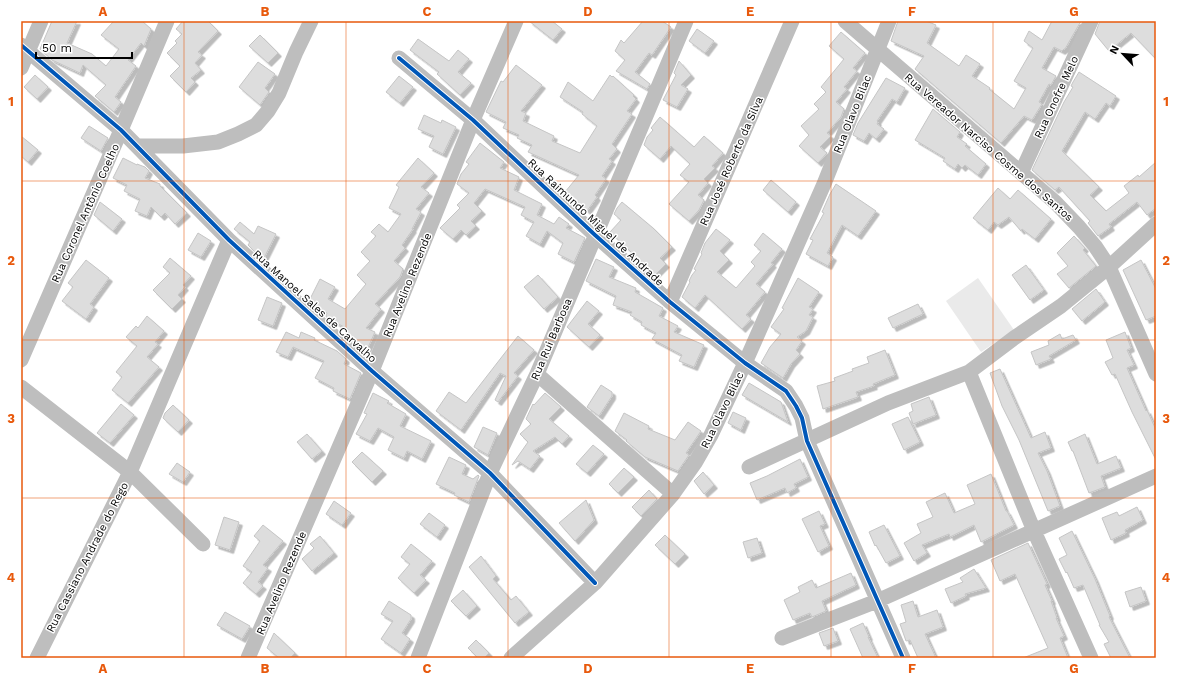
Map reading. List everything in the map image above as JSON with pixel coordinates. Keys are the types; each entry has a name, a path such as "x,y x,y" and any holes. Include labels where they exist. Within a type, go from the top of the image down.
{"street":[{"path":"21,68 24,48 41,21"},
{"name":"Rua Coronel Antônio Coelho","path":"21,360 122,130 167,21"},
{"path":"138,146 184,146 218,142 256,125 268,111 279,93 311,21"},
{"name":"Rua Avelino Rezende","path":"248,658 372,371 473,120 516,21"},
{"name":"Rua Rui Barbosa","path":"418,658 490,473 537,374 686,21"},
{"name":"Rua José Roberto da Silva","path":"670,302 792,21"},
{"name":"Rua Vereador Narciso Cosme dos Santos","path":"845,21 1054,202 1079,227 1095,246 1109,267 1156,374"},
{"name":"Rua Olavo Bilac","path":"512,658 595,583 673,494 696,463 745,363 824,184 889,21"},
{"name":"Rua Onofre Melo","path":"1021,173 1090,21"},
{"name":"Rua Manoel Sales de Carvalho","path":"24,48 122,130 229,240 372,371 490,473 595,583"},
{"name":"Rua Raimundo Miguel de Andrade","path":"399,58 473,120 595,235 670,302 745,363 786,391 802,418 808,441"},
{"path":"749,467 888,403 969,372 1014,338 1062,306 1109,267 1156,224"},
{"path":"202,544 130,472 229,240"},
{"path":"969,372 1034,531 1091,658"},
{"path":"537,374 673,494"},
{"name":"Rua Cassiano Andrade do Rego","path":"21,387 130,472 37,658"},
{"path":"808,441 902,658"},
{"path":"782,638 877,601 1156,476"}],"shaded area":[{"path":"978,278 1014,330 981,352 946,301"}],"building":[{"path":"52,21 77,21 67,43 92,54 106,66 119,49 101,35 114,21 142,21 151,29 144,46 141,43 128,60 136,66 115,97 121,102 114,112 95,96 106,85 83,65 80,73 52,60 40,49"},
{"path":"183,21 208,21 218,31 198,52 202,55 195,63 201,70 191,78 195,82 186,92 170,76 180,66 167,53 177,43 175,41 182,34 176,29"},
{"path":"529,21 552,21 562,29 553,40"},
{"path":"643,21 662,21 671,27 652,55 649,53 635,72 650,84 647,89 616,71 625,60 615,51 621,40 624,43"},
{"path":"898,21 926,21 936,25 927,43 959,66 966,55 980,64 972,76 990,88 989,89 1014,109 1026,88 1014,81 1033,48 1024,41 1029,31 1042,40 1052,21 1081,21 1065,49 1062,51 1054,47 1042,68 1056,76 1051,85 1049,84 1039,102 1042,104 1032,120 1024,116 1001,143 915,69 924,56 891,41"},
{"path":"1100,21 1156,21 1156,59 1131,33 1109,51 1095,34"},
{"path":"697,29 714,41 705,53 689,41"},
{"path":"841,32 865,53 853,68 857,71 844,87 847,89 836,102 844,109 841,117 827,133 831,136 820,147 827,153 818,163 799,146 809,135 801,126 819,109 814,104 826,92 821,87 844,59 829,46"},
{"path":"260,35 278,53 268,63 249,46"},
{"path":"418,39 449,61 458,50 469,59 458,72 471,83 460,95 437,74 439,72 410,50"},
{"path":"679,61 691,75 681,85 688,89 677,107 663,100 676,75 674,73"},
{"path":"258,62 275,74 265,88 269,92 260,105 239,87"},
{"path":"516,65 542,85 521,111 526,113 523,121 554,136 552,141 580,153 597,126 582,114 583,112 560,97 568,82 593,101 610,75 634,95 633,96 636,99 627,111 632,114 612,144 617,149 609,159 612,161 602,176 606,179 595,195 597,197 587,211 565,192 579,175 528,152 532,145 517,138 519,135 503,128 506,122 486,112 501,81 503,82"},
{"path":"1079,72 1116,96 1110,106 1106,103 1095,119 1085,112 1062,151 1099,187 1090,195 1106,211 1129,193 1124,186 1138,175 1139,177 1156,162 1156,208 1147,215 1137,202 1109,224 1111,227 1098,236 1088,223 1090,221 1059,187 1055,190 1032,170"},
{"path":"35,75 48,87 37,99 24,87"},
{"path":"399,76 413,87 400,103 386,92"},
{"path":"886,78 905,88 897,102 892,99 877,121 877,124 884,129 876,139 869,133 864,141 853,135 858,123"},
{"path":"933,109 960,132 957,137 967,144 965,146 986,164 978,175 965,165 962,168 958,164 955,169 943,161 945,158 915,140"},
{"path":"424,115 441,123 442,120 456,127 443,154 429,147 434,136 418,129"},
{"path":"660,117 694,147 704,136 723,153 712,166 715,168 704,179 708,183 698,195 704,200 699,210 689,221 669,204 689,182 680,175 690,164 671,146 660,159 644,145 647,137 653,130 651,128"},
{"path":"89,126 108,138 101,151 81,138"},
{"path":"21,136 38,150 28,162 21,156"},
{"path":"480,143 504,162 500,168 519,177 514,190 542,204 537,215 554,224 559,217 569,224 566,228 585,238 574,262 558,254 563,243 547,231 540,244 526,236 534,222 521,215 525,207 485,189 474,203 482,211 471,221 476,226 466,235 461,230 453,239 440,228 460,208 457,205 469,193 457,184 461,174 469,164 466,162"},
{"path":"123,158 145,167 149,171 145,178 160,184 160,186 187,213 175,224 165,213 161,217 151,207 147,216 135,211 140,199 124,191 127,185 113,178"},
{"path":"418,158 434,173 421,187 429,193 416,209 421,212 413,229 402,245 405,248 394,261 403,269 400,277 375,304 381,309 366,328 375,332 366,352 345,334 348,329 327,318 327,313 309,301 320,279 335,287 328,299 345,309 366,284 357,275 370,261 361,252 376,236 371,232 379,224 388,232 401,214 389,208 399,187 396,185"},
{"path":"771,180 796,202 788,212 763,190"},
{"path":"836,184 876,211 858,236 842,225 827,253 833,257 828,266 806,254 813,240 810,239 824,213 822,212"},
{"path":"998,188 1010,199 1018,190 1051,219 1035,239 1022,229 1021,231 1009,217 998,225 994,222 988,230 973,218"},
{"path":"100,202 122,219 113,231 94,215"},
{"path":"622,202 653,228 672,247 660,258 666,264 655,275 610,232 621,220 614,214"},
{"path":"240,222 254,234 258,226 276,234 264,258 258,255 248,245 250,242 234,229"},
{"path":"716,229 730,240 720,251 729,260 717,272 736,288 755,266 751,262 761,251 754,245 763,233 782,249 771,263 773,264 756,284 765,292 746,315 751,319 742,329 705,295 695,308 682,297 692,275 696,270 694,269 702,254 701,253 705,243"},
{"path":"198,233 211,241 201,257 188,250"},
{"path":"1074,236 1085,248 1083,250 1096,266 1069,288 1057,274 1068,266 1057,253"},
{"path":"170,258 191,276 183,285 185,287 178,295 182,299 172,309 153,290 170,273 163,267"},
{"path":"596,259 614,267 609,277 636,288 635,292 663,308 659,316 678,326 674,332 704,345 694,367 679,361 682,355 652,339 656,333 641,325 642,322 630,315 632,312 613,305 616,296 586,281"},
{"path":"86,260 109,278 90,304 94,307 86,319 62,301 73,287 68,283"},
{"path":"1141,260 1156,289 1156,316 1146,320 1123,270"},
{"path":"1026,265 1044,290 1030,300 1012,275"},
{"path":"538,275 558,297 544,309 524,287"},
{"path":"798,278 819,292 809,307 813,309 809,315 813,317 806,331 797,337 802,341 796,350 800,354 791,364 783,378 761,363 770,347 781,334 771,327 784,309 782,308"},
{"path":"1096,289 1105,302 1082,321 1072,309"},
{"path":"267,297 282,303 273,326 258,320"},
{"path":"587,301 599,311 588,324 600,335 589,347 567,327"},
{"path":"918,304 923,314 893,328 888,318"},
{"path":"147,316 164,331 155,342 158,344 147,357 159,367 128,403 112,390 122,377 116,372 137,346 126,337 136,326 138,328"},
{"path":"286,332 299,338 301,332 315,338 314,340 337,351 346,359 344,364 361,373 350,399 333,391 334,388 315,378 324,361 293,347 288,357 276,352"},
{"path":"1125,332 1131,348 1127,350 1134,365 1127,368 1156,430 1156,460 1115,374 1112,375 1105,362 1113,358 1106,340"},
{"path":"1060,334 1062,339 1073,335 1076,340 1049,356 1051,359 1036,365 1031,352 1049,345 1048,341"},
{"path":"518,336 534,350 514,373 518,376 498,402 495,400 506,376 500,373 461,430 436,411 449,392 466,403"},
{"path":"885,350 895,375 873,384 874,386 856,392 858,397 823,409 817,386 835,381 834,378 869,363 867,357"},
{"path":"1000,369 1031,438 1045,432 1051,448 1038,453 1047,471 1060,506 1048,511 1019,440 1002,406 990,373"},
{"path":"749,383 781,402 788,422 742,395"},
{"path":"601,385 612,392 612,396 599,416 587,407"},
{"path":"373,393 389,401 387,403 406,414 400,426 431,441 422,459 407,451 404,458 388,450 394,437 378,428 370,441 356,434 367,414 364,413"},
{"path":"545,393 561,407 549,419 569,436 562,444 555,437 533,451 540,456 530,469 518,461 512,465 528,442 520,434 531,424 526,419 533,404 534,405"},
{"path":"929,397 936,415 913,424 909,413 913,411 911,404"},
{"path":"121,404 134,415 110,443 97,433"},
{"path":"173,405 189,420 178,432 163,418 165,413"},
{"path":"733,412 746,418 741,430 728,423"},
{"path":"624,413 649,426 648,429 675,440 688,422 701,431 686,453 689,455 678,471 645,457 615,431"},
{"path":"908,417 920,442 904,450 892,424"},
{"path":"483,427 497,433 488,455 474,447"},
{"path":"307,434 322,451 312,459 297,442"},
{"path":"1085,434 1097,464 1116,456 1121,468 1101,476 1105,487 1089,493 1068,442"},
{"path":"593,445 604,454 587,473 576,464"},
{"path":"362,452 383,471 372,482 352,462"},
{"path":"449,457 466,465 462,474 473,479 478,475 479,476 469,502 436,484"},
{"path":"800,459 808,477 794,484 796,488 787,493 785,488 757,500 750,483"},
{"path":"177,463 190,472 183,482 169,474"},
{"path":"624,468 634,477 618,493 609,484"},
{"path":"703,472 714,485 704,494 694,481"},
{"path":"991,474 1006,511 1014,525 981,542 974,525 950,537 949,534 922,545 927,553 914,561 904,543 921,533 917,524 933,517 926,502 945,493 954,513 975,504 967,485"},
{"path":"649,490 657,499 641,516 632,507"},
{"path":"586,500 594,520 575,541 559,523"},
{"path":"334,501 351,513 342,525 326,514"},
{"path":"1137,507 1143,520 1125,530 1126,533 1111,540 1102,518 1117,512 1119,516"},
{"path":"819,511 825,524 820,526 829,546 818,552 802,519"},
{"path":"429,513 445,525 437,537 420,524"},
{"path":"224,517 239,522 230,550 215,545"},
{"path":"263,525 283,541 263,565 268,568 258,582 263,586 256,594 243,583 252,572 243,566 260,541 254,536"},
{"path":"884,525 900,556 886,563 876,545 875,546 869,532"},
{"path":"1072,531 1095,579 1110,616 1109,617 1130,658 1111,658 1104,644 1109,642 1099,625 1083,585 1074,588 1059,559 1067,555 1059,538"},
{"path":"665,535 685,554 675,564 655,545"},
{"path":"320,536 334,553 312,571 302,559 314,548 310,544"},
{"path":"757,538 762,553 748,558 743,542"},
{"path":"1028,543 1047,584 1045,585 1052,601 1056,618 1064,636 1060,638 1068,658 1023,658 1048,648 1015,574 1000,581 991,560"},
{"path":"411,544 432,561 420,575 426,580 414,593 398,578 410,564 401,557"},
{"path":"481,556 496,576 493,579 511,600 516,596 529,612 515,623 469,567"},
{"path":"974,569 986,588 965,594 966,596 951,603 945,589 963,582 960,578"},
{"path":"851,573 856,585 822,601 826,611 812,617 810,613 793,620 784,600 800,592 798,587 812,580 816,588"},
{"path":"1141,587 1146,601 1130,607 1125,592"},
{"path":"463,590 477,606 466,616 451,601"},
{"path":"389,601 411,615 411,619 402,633 410,639 401,653 381,639 393,621 381,614"},
{"path":"913,601 918,617 937,610 943,627 925,634 936,658 918,658 910,640 906,641 900,624 906,622 901,605"},
{"path":"225,612 250,626 242,639 217,625"},
{"path":"863,623 878,658 863,658 850,629"},
{"path":"833,628 838,641 824,646 819,633"},
{"path":"274,633 295,653 290,658 279,658 267,648"},
{"path":"476,640 489,653 484,658 478,658 468,648"}],"cycle path":[{"path":"21,45 121,130 229,240 372,371 490,473 595,583"},
{"path":"399,58 473,120 595,235 670,302 745,363 786,391 802,418 807,441 903,658"}]}
